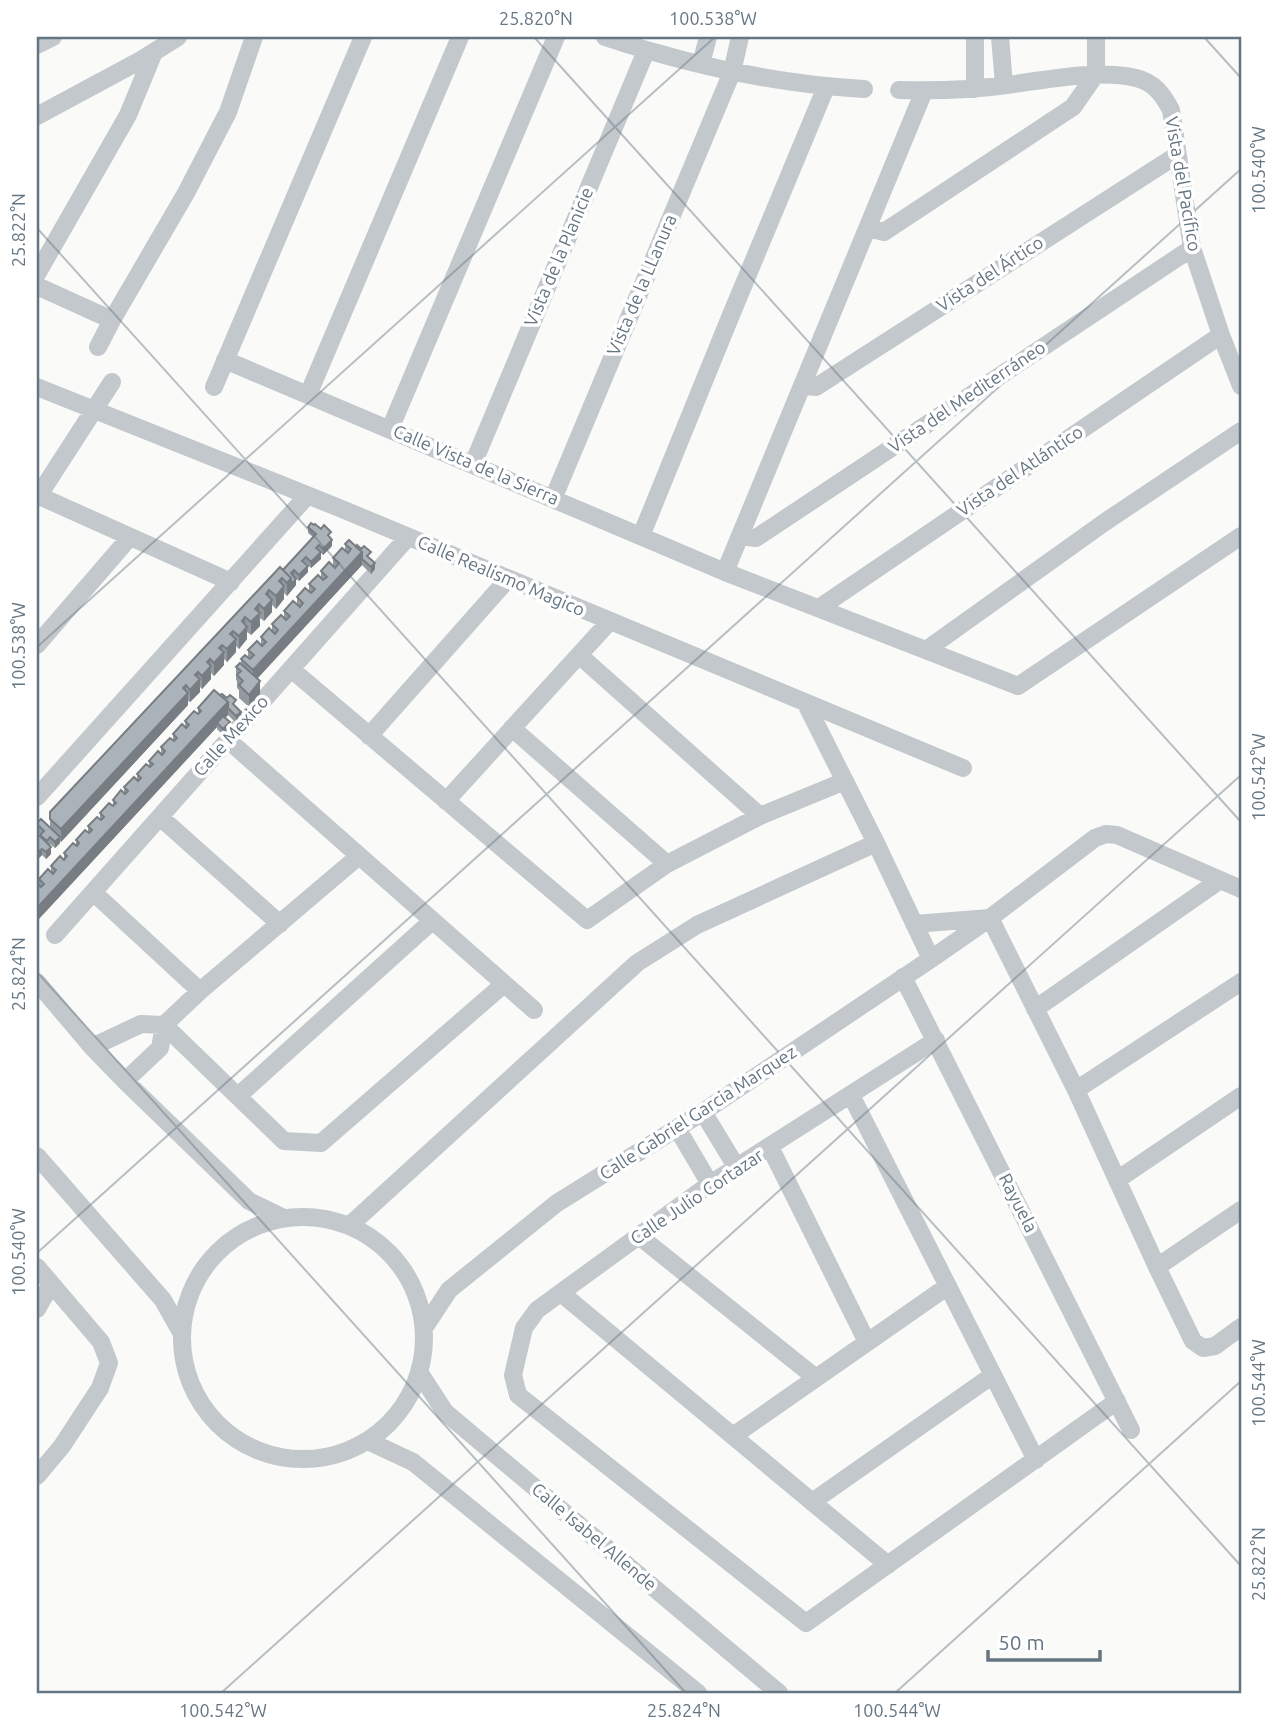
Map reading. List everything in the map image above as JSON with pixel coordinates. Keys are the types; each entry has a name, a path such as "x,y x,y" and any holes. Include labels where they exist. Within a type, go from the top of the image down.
{"street":[{"path":"37,45 53,37"},
{"path":"37,116 178,37"},
{"path":"98,347 217,134 228,112 254,37"},
{"path":"214,387 363,37"},
{"path":"308,395 460,37"},
{"path":"390,429 556,37"},
{"path":"605,37 646,51 732,72 827,87 863,89"},
{"path":"701,64 708,37"},
{"name":"Vista de la LLanura","path":"553,499 732,72 740,37"},
{"path":"975,37 975,89"},
{"path":"1000,37 1004,85"},
{"path":"868,228 884,232 1073,107 1096,74 1096,37"},
{"name":"Vista de la Planicie","path":"473,464 646,51"},
{"path":"37,274 128,116 154,52"},
{"name":"Vista del Pacífico","path":"899,90 975,89 1096,74 1138,78 1152,85 1163,95 1171,110 1192,248 1241,386"},
{"path":"641,536 827,87"},
{"path":"725,572 924,91"},
{"name":"Vista del Ártico","path":"802,385 816,387 1177,155"},
{"name":"Vista del Mediterráneo","path":"740,536 756,538 1192,248"},
{"path":"37,286 112,320"},
{"name":"Vista del Atlántico","path":"819,608 1221,335"},
{"name":"Calle Vista de la Sierra","path":"225,360 725,572 1018,686 1241,537"},
{"path":"113,382 38,496 231,582"},
{"name":"Calle Realismo Magico","path":"37,387 408,537 963,768"},
{"path":"926,650 1105,522 1241,431"},
{"path":"37,797 307,496"},
{"path":"37,645 131,537"},
{"name":"Calle Mexico","path":"55,935 408,537"},
{"path":"369,736 508,579"},
{"path":"446,801 610,621"},
{"path":"579,654 760,816"},
{"path":"291,669 587,920 667,864 760,816 845,781"},
{"path":"805,702 931,959"},
{"path":"512,728 667,864"},
{"path":"228,740 534,1010"},
{"path":"160,817 280,924"},
{"name":"Calle Gabriel Garcia Marquez","path":"424,1328 449,1290 557,1203 703,1112 931,959 1096,838 1106,834 1117,835 1220,880"},
{"path":"349,1226 637,963 697,925 876,843"},
{"path":"125,1081 160,1048 164,1025 200,991 359,856"},
{"path":"1035,1009 1220,880 1241,889"},
{"path":"93,892 200,991"},
{"path":"914,924 990,918 1076,1090 1193,1341 1203,1348 1215,1346 1241,1327"},
{"path":"238,1096 432,921"},
{"name":"Rayuela","path":"904,977 1131,1430"},
{"path":"37,982 92,1047 249,1201 284,1218"},
{"path":"92,1047 141,1024 164,1025 284,1141 321,1143 505,984"},
{"path":"1076,1090 1237,990"},
{"name":"Calle Julio Cortazar","path":"888,1565 806,1623 518,1395 513,1375 524,1328 537,1310 710,1184 936,1040"},
{"path":"851,1095 1036,1460"},
{"path":"1117,1180 1241,1096"},
{"path":"703,1112 737,1168"},
{"path":"677,1128 710,1184"},
{"path":"770,1147 867,1342"},
{"path":"37,1156 163,1300 181,1332"},
{"path":"1157,1267 1241,1210"},
{"path":"317,1217 349,1226 378,1242 401,1266 417,1296 424,1328 423,1361 412,1393 394,1420 369,1441 338,1455 305,1460 272,1456 242,1444 216,1423 196,1396 184,1365 181,1332 187,1299 202,1270 224,1245 252,1227 284,1218 317,1217"},
{"path":"639,1236 816,1378"},
{"path":"37,1267 102,1342 109,1363 100,1388 62,1446 37,1476"},
{"path":"37,1309 51,1284"},
{"path":"733,1436 947,1286"},
{"path":"561,1293 888,1565 1118,1401"},
{"name":"Calle Isabel Allende","path":"419,1372 445,1412 779,1693"},
{"path":"812,1502 993,1376"},
{"path":"369,1441 413,1462 698,1693"}],"building":[{"path":"311,523 321,529 324,525 331,532 328,535 332,540 323,549 319,545 316,548 321,552 311,562 306,557 302,561 308,566 299,575 294,570 291,573 296,579 291,584 291,578 283,570 316,534 308,527"},
{"path":"349,540 362,552 253,670 241,659 245,655 250,659 254,655 248,650 257,641 262,646 266,642 261,637 269,628 275,634 278,630 272,624 281,615 286,620 290,616 284,611 293,601 300,607 303,603 297,597 305,588 311,593 315,589 309,584 318,575 323,580 327,577 321,571 329,562 335,568 339,563 333,558 342,548 348,553 351,549 345,544"},
{"path":"357,545 361,549 364,546 371,552 367,556 375,563 371,567 362,559 362,552"},
{"path":"280,567 291,578 287,583 282,578 279,581 284,586 276,596 269,590 266,594 272,600 264,609 259,604 255,609 260,613 251,622 245,617 242,621 247,627 239,636 233,631 230,634 236,639 227,649 222,645 219,648 224,652 214,663 210,659 207,662 211,666 202,676 198,672 195,675 200,679 190,690 186,685 183,688 188,693 61,829 50,819 50,812"},
{"path":"240,663 260,681 249,695 239,685 243,681 237,675 241,671 236,667"},
{"path":"214,690 228,702 37,908 37,883 41,887 44,884 39,879 48,869 53,874 56,870 51,866 60,856 64,860 67,856 64,853 73,843 77,846 79,843 76,840 85,830 89,833 92,830 88,826 97,817 101,820 104,817 100,813 109,803 113,806 116,803 113,800 121,790 125,794 128,791 124,787 134,777 138,781 141,778 137,774 146,764 150,767 153,764 149,761 158,751 162,755 165,751 161,747 170,738 174,741 177,738 173,734 182,724 186,728 189,725 185,721 194,711 198,714 201,711 198,708"},
{"path":"220,695 227,698 230,695 236,700 233,704 241,712 236,716 228,708 228,702"},
{"path":"223,716 230,722 223,729 217,723"},
{"path":"41,819 60,837 55,842 50,837 47,841 40,835 44,831 37,823"},
{"path":"37,833 51,847 46,852 42,849 37,851"}]}
